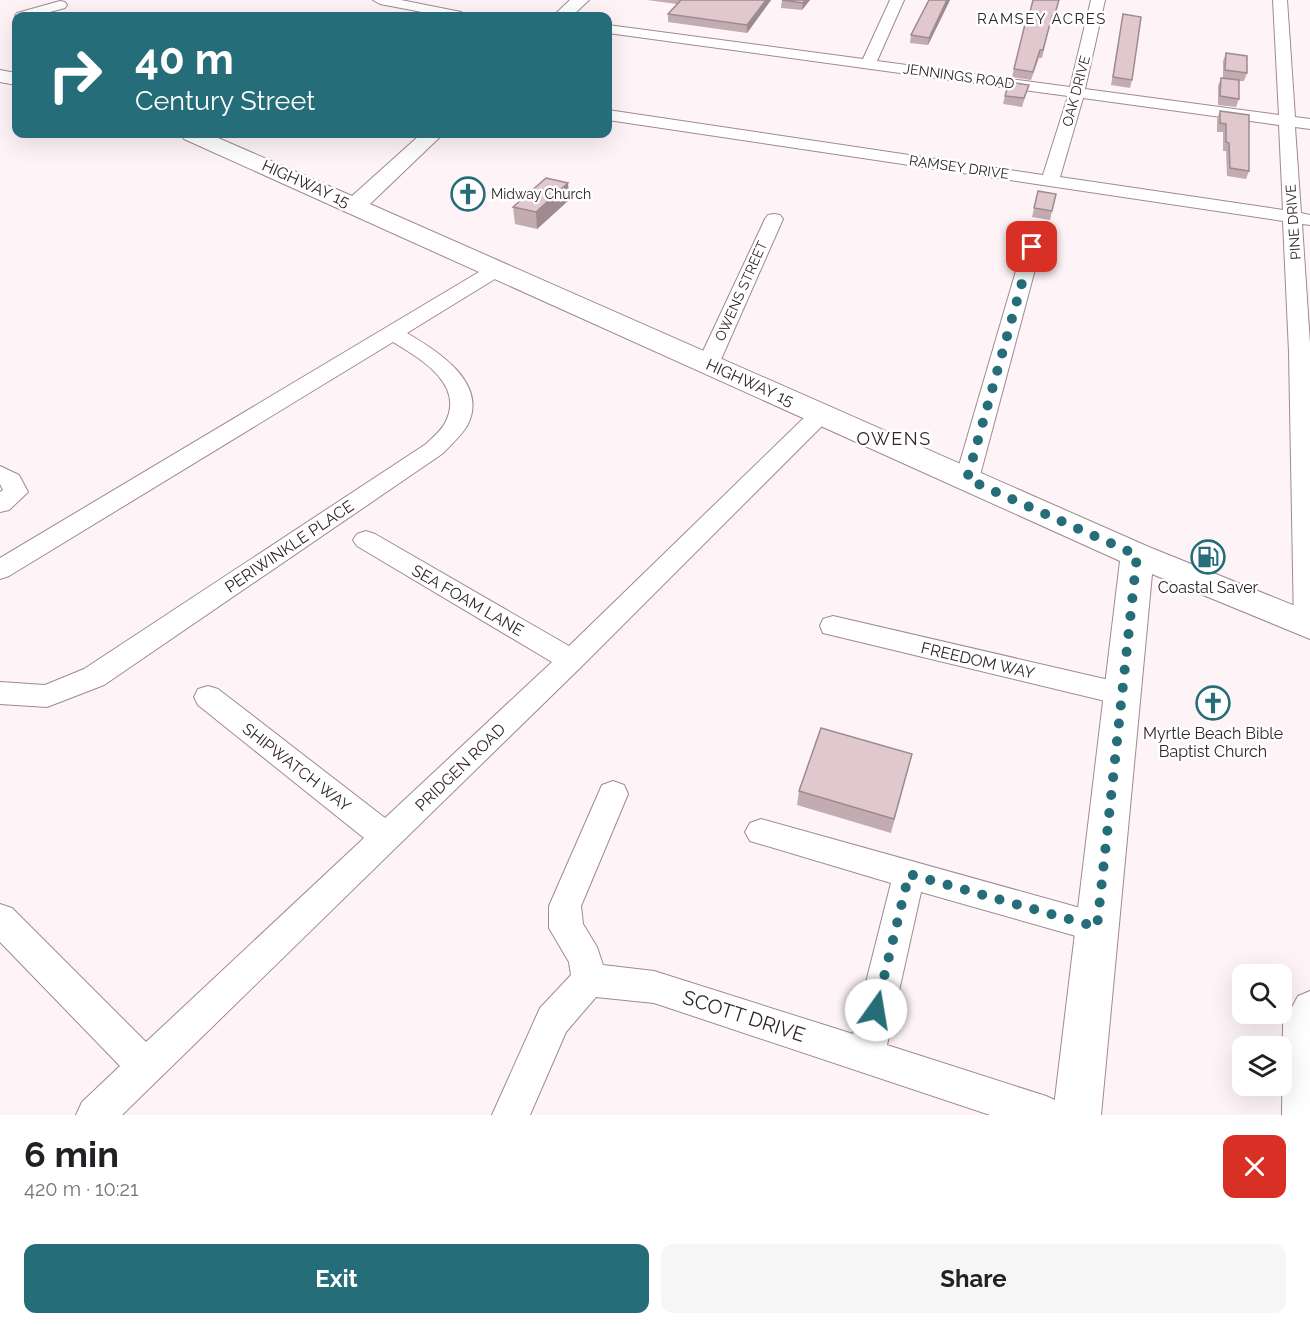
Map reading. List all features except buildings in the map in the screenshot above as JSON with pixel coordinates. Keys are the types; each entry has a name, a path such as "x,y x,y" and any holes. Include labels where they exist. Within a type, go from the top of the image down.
{"main road":[{"path":"566,12 580,0"},
{"name":"HIGHWAY 15","path":"201,138 1137,555 1308,625"},
{"path":"356,205 429,138"},
{"path":"1077,1115 1137,555"}],"street":[{"path":"380,0 440,12"},
{"path":"868,64 897,0"},
{"name":"OAK DRIVE","path":"1050,180 1077,92 1098,0"},
{"name":"PINE DRIVE","path":"1280,0 1286,120 1302,219 1308,625"},
{"path":"38,12 60,5"},
{"name":"JENNINGS ROAD","path":"612,29 1310,124"},
{"name":"RAMSEY DRIVE","path":"612,116 1302,219"},
{"name":"OWENS STREET","path":"708,364 774,219"},
{"path":"967,479 1032,247"},
{"path":"0,570 496,270"},
{"name":"PERIWINKLE PLACE","path":"0,693 47,696 94,677 434,449 454,429 460,413 459,394 452,375 436,360 393,333"},
{"name":"PRIDGEN ROAD","path":"95,1115 571,660 821,414"},
{"path":"0,474 11,480 16,492 0,504"},
{"name":"SEA FOAM LANE","path":"366,540 571,660"},
{"name":"FREEDOM WAY","path":"833,626 1122,694"},
{"name":"SHIPWATCH WAY","path":"208,697 386,837"},
{"path":"511,1115 553,1020 589,980 585,958 566,928 565,906 613,794"},
{"path":"761,832 1097,927"},
{"path":"866,1056 909,874"},
{"path":"0,919 145,1066"},
{"name":"SCOTT DRIVE","path":"589,980 654,987 1046,1115"},
{"path":"1301,1115 1301,1024 1310,1008"}],"place":[{"name":"Midway Church","path":"468,194"},
{"name":"Coastal Saver","path":"1208,557"},
{"name":"Myrtle Beach Bible Baptist Church","path":"1213,703"}],"district":[{"name":"RAMSEY ACRES","path":"1042,19"},
{"name":"OWENS","path":"894,439"}],"route":[{"path":"876,1010 909,874 1097,927 1137,555 967,479 1032,247"}]}
